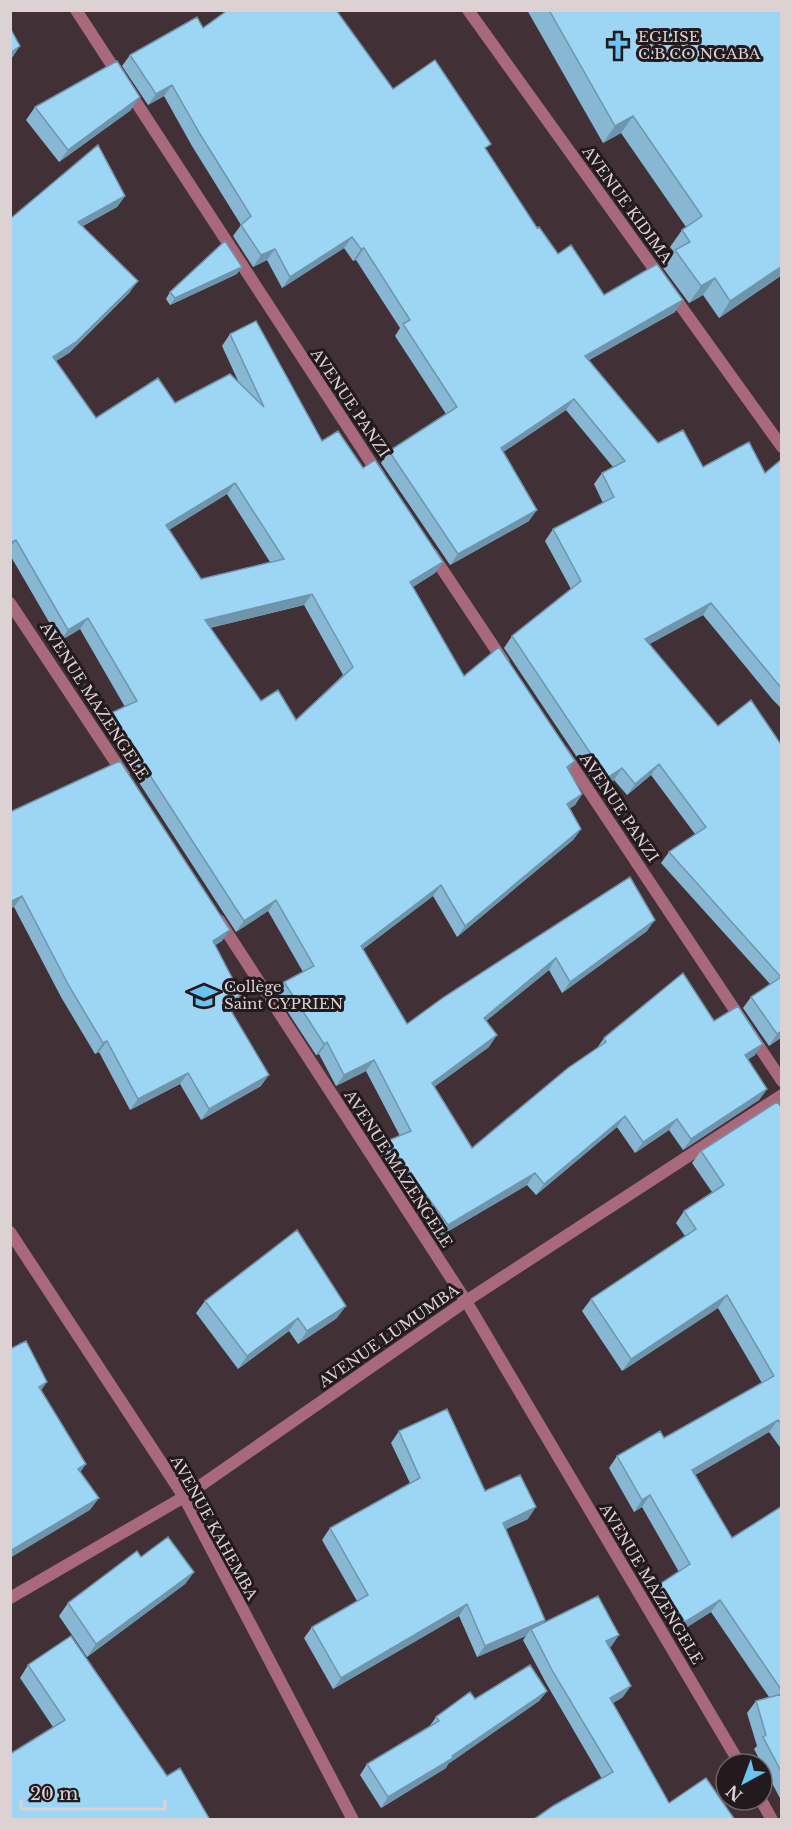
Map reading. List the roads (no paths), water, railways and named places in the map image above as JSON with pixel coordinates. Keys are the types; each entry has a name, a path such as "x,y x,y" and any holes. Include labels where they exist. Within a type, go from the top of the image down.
{"street":[{"name":"AVENUE PANZI","path":"76,10 384,482"},
{"name":"AVENUE KIDIMA","path":"468,10 782,447"},
{"path":"424,542 510,672"},
{"name":"AVENUE MAZENGELE","path":"10,603 134,789"},
{"name":"AVENUE PANZI","path":"556,741 782,1081"},
{"name":"AVENUE MAZENGELE","path":"210,908 466,1300 733,1752"},
{"name":"AVENUE LUMUMBA","path":"10,1598 184,1497 466,1300 782,1095"},
{"name":"AVENUE KAHEMBA","path":"10,1232 184,1497 353,1820"}],"place":[{"name":"EGLISE C.B.CO NGABA","path":"618,46"},
{"name":"Collège Saint CYPRIEN","path":"204,996"}]}
